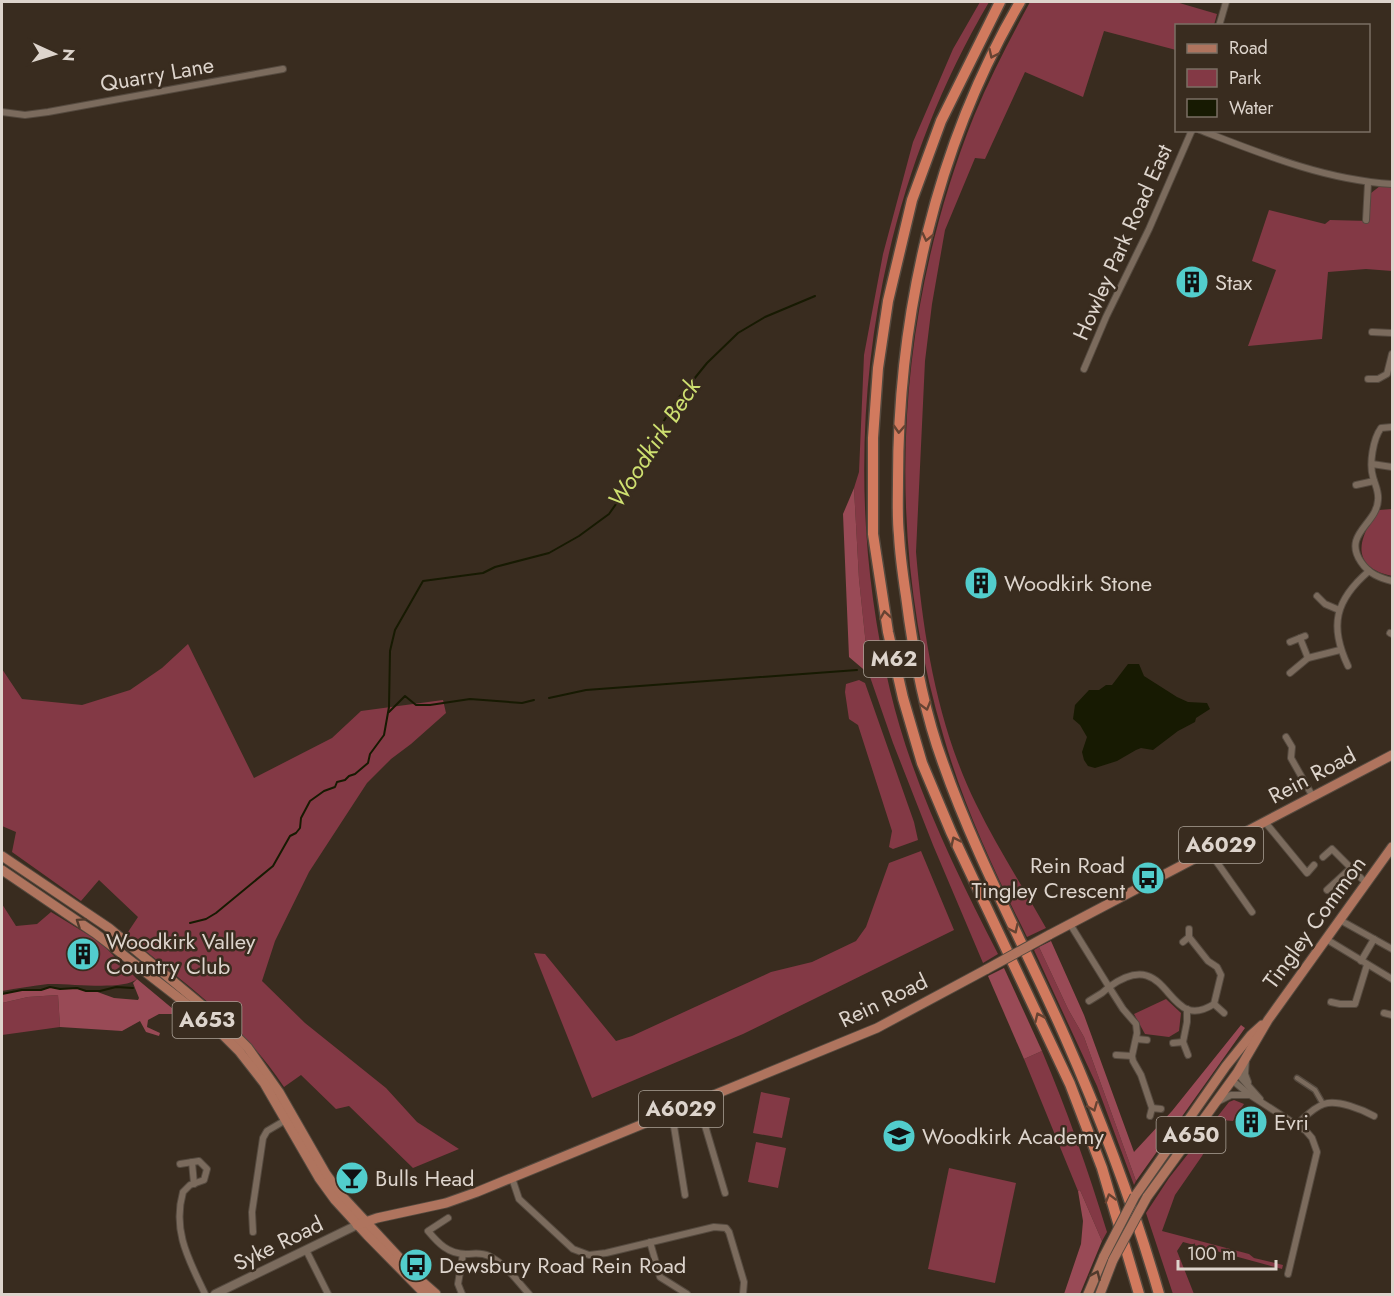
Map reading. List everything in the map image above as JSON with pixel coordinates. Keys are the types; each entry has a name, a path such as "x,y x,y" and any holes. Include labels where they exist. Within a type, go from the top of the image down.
{"highway":[{"name":"M62","path":"1000,2 940,121 912,200 888,301 878,368 873,438 873,534 888,632 903,698 922,763 951,832 1070,1084 1102,1168 1138,1293"},
{"name":"M62","path":"1020,2 1007,22 960,122 935,204 912,304 902,374 898,445 898,534 910,632 923,696 942,760 972,837 1065,1038 1115,1159 1159,1294"}],"main road":[{"name":"Rein Road","path":"361,1223 446,1203 672,1114 877,1028 1392,755"},
{"name":"Tingley Common","path":"1109,1258 1135,1196 1173,1140 1206,1096 1246,1059 1268,1020 1392,847"},
{"name":"A653","path":"2,856 109,928 221,1021 248,1048 279,1092 326,1174 361,1223 436,1294"},
{"name":"A653","path":"2,870 95,933 211,1023 239,1050 264,1083 318,1178 425,1294"},
{"name":"Tingley Common","path":"1109,1258 1147,1197 1215,1103 1251,1035 1268,1020"},
{"name":"A650","path":"1088,1294 1109,1258"},
{"name":"A650","path":"1100,1294 1109,1258"}],"street":[{"path":"1220,24 1226,2"},
{"name":"Quarry Lane","path":"2,112 25,115 48,112 283,69"},
{"name":"Howley Park Road East","path":"1084,369 1191,132"},
{"name":"Howley Park Road East","path":"1205,132 1294,166 1368,183 1392,184"},
{"path":"1366,220 1368,183"},
{"path":"1372,332 1392,333"},
{"path":"1368,379 1378,379 1387,374 1392,354"},
{"path":"1392,427 1381,428 1376,435 1372,464 1378,505 1359,534 1355,545 1360,560 1368,571 1392,581"},
{"path":"1372,464 1392,467"},
{"path":"1356,485 1374,481"},
{"path":"1348,666 1340,650 1336,628 1339,610 1352,588 1368,571"},
{"path":"1317,596 1325,604 1339,610"},
{"path":"1290,642 1303,637 1308,658"},
{"path":"1290,673 1308,658 1340,650"},
{"path":"1286,736 1292,747 1291,758 1313,797"},
{"path":"1265,822 1307,873 1332,849 1366,884"},
{"path":"1209,851 1252,912"},
{"path":"1327,890 1351,868"},
{"path":"1340,920 1392,950"},
{"path":"1070,924 1123,1009 1136,1024 1136,1039 1132,1056 1152,1108 1150,1116"},
{"path":"1189,929 1189,937 1209,961 1217,966 1221,975 1214,1004"},
{"path":"1183,942 1189,937"},
{"path":"1326,939 1392,979"},
{"path":"1361,961 1374,939"},
{"path":"1331,1002 1355,1004 1367,965"},
{"path":"1089,1001 1129,975 1139,974 1148,975 1162,985 1177,1003 1187,1009 1198,1011 1214,1004"},
{"path":"1214,1004 1224,1013"},
{"path":"1187,1009 1183,1042 1188,1055"},
{"path":"1384,1013 1392,1015"},
{"path":"1136,1039 1147,1040"},
{"path":"1173,1043 1183,1042"},
{"path":"1116,1055 1132,1056"},
{"path":"1246,1059 1245,1074 1250,1087"},
{"path":"1231,1074 1250,1087 1262,1101"},
{"path":"1231,1074 1250,1095 1297,1124 1312,1138 1317,1152 1288,1274"},
{"path":"1297,1078 1315,1090 1323,1104"},
{"path":"1215,1103 1231,1095 1250,1095"},
{"path":"698,1102 725,1193"},
{"path":"1297,1124 1323,1104 1331,1102 1359,1109 1374,1116"},
{"path":"1152,1108 1161,1109"},
{"path":"672,1114 685,1195"},
{"path":"253,1232 252,1212 263,1138 267,1131 284,1121"},
{"path":"192,1162 194,1184"},
{"path":"180,1164 202,1163 207,1173 201,1183 186,1187 183,1192 179,1222 183,1249 205,1294"},
{"path":"512,1178 519,1199 573,1249 589,1255 714,1227 726,1228 744,1282 743,1294"},
{"path":"714,1189 723,1186"},
{"path":"448,1218 428,1231 439,1245 463,1254 481,1253 490,1257 514,1274 529,1294"},
{"name":"Syke Road","path":"215,1294 361,1223"},
{"path":"650,1242 660,1277 687,1294"},
{"path":"306,1250 328,1294"},
{"path":"462,1294 458,1284 463,1254"}],"green space":[{"path":"980,2 989,2 948,81 915,164 890,249 874,336 865,425 865,514 874,603 899,725 936,825 998,954 983,963 933,845 869,674 859,579 854,488 859,472 864,355 883,254 913,142 953,49"},
{"path":"1030,2 1176,2 1217,14 1214,24 1175,24 1175,50 1104,31 1083,97 1025,72 985,159 975,158 945,230 925,361 916,552 919,584 934,681 963,775 993,836 1046,928 1027,937 981,839 944,738 925,661 912,583 906,504 906,424 914,345 927,267 948,191 974,116"},
{"path":"1380,186 1392,187 1392,271 1366,269 1328,272 1322,339 1248,346 1276,270 1252,261 1269,210 1325,224 1330,220 1369,221 1371,193"},
{"path":"1392,509 1392,576 1378,572 1369,566 1363,558 1362,550 1366,530 1379,510"},
{"path":"188,644 254,778 332,738 361,711 443,700 446,713 391,759 367,783 309,872 275,941 262,981 305,1023 386,1088 417,1122 459,1149 413,1168 349,1106 336,1109 301,1075 284,1087 249,1042 230,1023 126,935 138,917 99,880 81,901 12,852 16,832 2,826 2,669 22,699 82,705 130,690 162,668"},
{"path":"859,680 865,683 914,822 918,840 893,849 889,847 892,831 858,725 849,719 846,684"},
{"path":"921,851 954,930 743,1034 592,1098 534,953 545,954 616,1041 632,1036 771,972 812,962 856,941 866,927 889,863"},
{"path":"2,904 16,926 37,924 51,912 100,942 137,979 120,985 48,984 2,991"},
{"path":"1039,947 1084,1037 1136,1181 1134,1185 1097,1086 1034,950"},
{"path":"58,995 60,1027 2,1035 2,1003 28,997"},
{"path":"1166,999 1181,1013 1179,1031 1169,1037 1145,1034 1134,1014"},
{"path":"1042,1051 1069,1118 1100,1209 1107,1232 1102,1241 1080,1190 1078,1191 1024,1059"},
{"path":"761,1092 790,1098 782,1138 753,1133"},
{"path":"1234,1100 1244,1104 1233,1121 1222,1120 1202,1156 1175,1195 1162,1231 1249,1254 1254,1258 1283,1265 1282,1269 1183,1242 1177,1251 1194,1294 1173,1294 1146,1213 1169,1178 1229,1102"},
{"path":"756,1142 786,1148 778,1188 748,1182"},
{"path":"949,1168 1016,1183 995,1283 928,1269"}],"shaded area":[{"path":"854,488 859,579 869,674 849,657 843,514"},
{"path":"1051,941 1084,1015 1134,1152 1172,1111 1241,1025 1245,1028 1136,1181 1084,1037 1039,947"},
{"path":"1004,968 1042,1051 1024,1059 988,976"},
{"path":"137,979 179,1014 159,1014 148,1020 147,1027 160,1033 159,1036 146,1032 140,1021 122,1031 60,1027 58,995 28,997 2,1003 2,994 50,987 92,990 114,998 138,1000 133,983"},
{"path":"1080,1190 1102,1241 1080,1294 1064,1294 1081,1244 1083,1221 1078,1191"}],"water":[{"path":"1128,664 1139,664 1144,676 1177,697 1188,702 1207,703 1210,709 1153,750 1141,748 1117,761 1095,768 1088,766 1082,752 1087,737 1080,725 1073,719 1075,705 1089,690 1099,690 1106,685 1112,685"}],"waterway":[{"name":"Woodkirk Beck","path":"190,923 206,919 216,913 273,866 290,836 300,828 301,818 310,801 324,791 335,787 337,782 355,774 368,763 370,754 384,735 389,707 390,651 395,630 423,581 483,573 495,567 549,553 579,536 609,514 628,487 650,443 677,400 707,363 738,333 765,317 815,296"},
{"path":"549,698 586,690 857,670"},
{"path":"389,712 405,696 416,705 470,699 522,703 534,700"},
{"name":"Woodkirk Beck","path":"2,994 50,987 77,988 86,991 100,991 116,987 133,988"}],"place":[{"name":"Stax","path":"1192,282"},
{"name":"Woodkirk Stone","path":"981,583"},
{"name":"Rein Road Tingley Crescent","path":"1148,878"},
{"name":"Woodkirk Valley Country Club","path":"83,954"},
{"name":"Evri","path":"1251,1122"},
{"name":"Woodkirk Academy","path":"899,1136"},
{"name":"Bulls Head","path":"352,1178"},
{"name":"Dewsbury Road Rein Road","path":"416,1265"}]}
